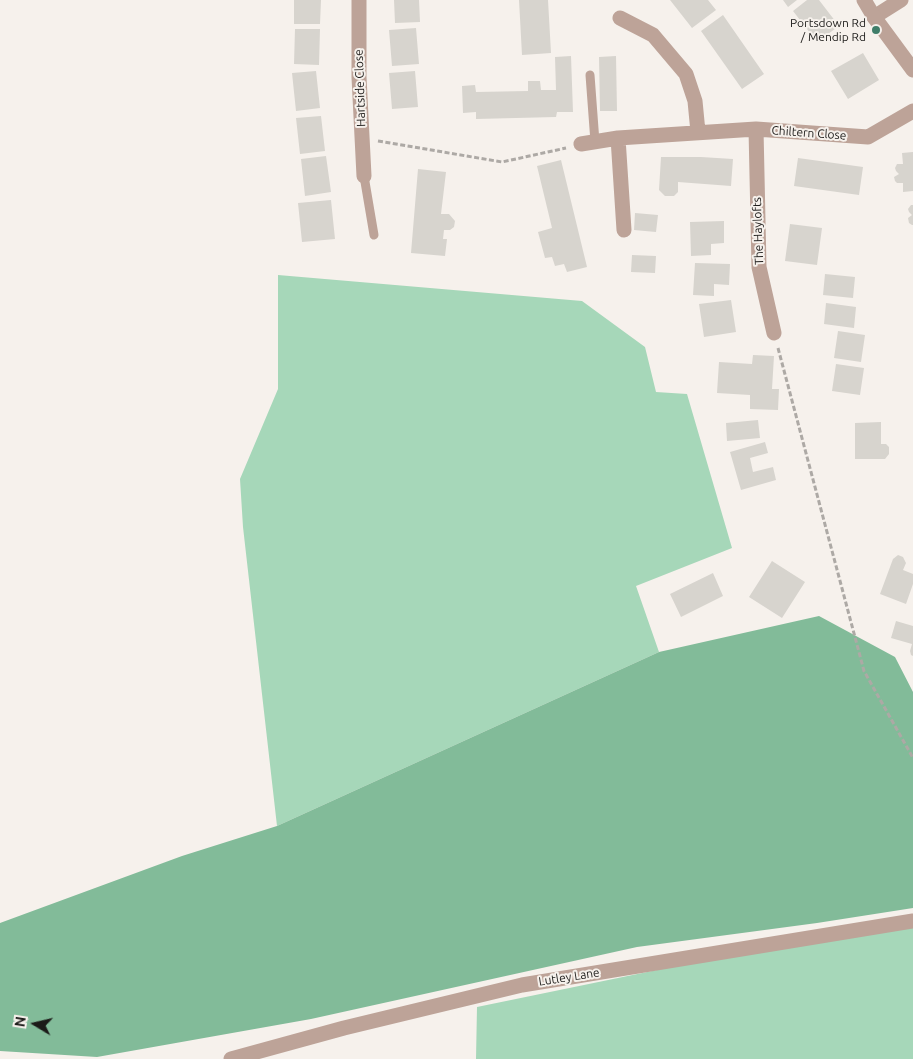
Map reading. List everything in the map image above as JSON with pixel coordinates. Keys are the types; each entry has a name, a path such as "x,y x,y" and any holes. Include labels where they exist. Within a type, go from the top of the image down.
{"street":[{"name":"Hartside Close","path":"358,0 359,77 364,176"},
{"path":"864,0 874,17 913,70"},
{"path":"874,17 901,0"},
{"path":"620,18 653,35 686,74 695,101 698,132"},
{"name":"Chiltern Close","path":"588,143 618,138 756,129 868,137 913,111"},
{"name":"The Haylofts","path":"756,129 759,267 774,333"},
{"path":"618,138 624,230"},
{"name":"Lutley Lane","path":"231,1059 344,1028 522,985 913,921"}],"lane":[{"path":"588,143 590,75"},
{"path":"364,176 374,234"}],"path":[{"path":"362,138 502,162 588,143"},
{"path":"774,333 864,671 913,758"}],"green space":[{"path":"278,275 582,301 645,347 656,392 687,394 732,548 636,586 659,652 277,826 243,527 240,479 278,389"},
{"path":"819,616 895,657 913,692 913,908 637,947 311,1019 97,1057 0,1051 0,923 182,856 277,826 659,652"},
{"path":"913,926 913,1059 476,1059 477,1007 720,957"}],"building":[{"path":"294,0 321,0 320,24 294,24"},
{"path":"394,0 419,0 420,22 395,23"},
{"path":"519,0 548,0 551,53 522,55"},
{"path":"670,0 708,0 716,10 692,28"},
{"path":"783,0 797,0 788,7"},
{"path":"807,0 819,0 839,26 817,42 793,11"},
{"path":"723,15 764,74 742,89 701,31"},
{"path":"416,28 419,64 392,66 389,30"},
{"path":"295,29 320,29 319,65 294,64"},
{"path":"863,53 879,80 848,99 831,71"},
{"path":"571,56 573,112 557,112 556,117 476,119 476,112 463,113 462,86 475,85 476,92 528,91 528,81 540,81 541,90 556,90 555,57"},
{"path":"616,56 617,111 600,111 599,57"},
{"path":"316,71 320,108 296,111 292,73"},
{"path":"415,71 418,107 392,109 389,73"},
{"path":"321,116 325,151 300,154 296,118"},
{"path":"913,152 913,191 903,192 903,183 895,181 894,177 899,174 895,168 897,164 903,164 902,153"},
{"path":"326,156 331,192 305,196 301,159"},
{"path":"661,157 733,159 731,186 678,182 678,192 674,196 665,196 659,190"},
{"path":"798,158 863,167 859,195 794,186"},
{"path":"561,160 587,267 567,272 564,264 555,266 552,257 545,258 538,232 552,228 537,166"},
{"path":"418,169 446,172 441,214 449,214 455,221 454,227 450,230 444,230 443,239 447,239 445,256 411,253"},
{"path":"331,200 335,239 302,242 298,203"},
{"path":"913,205 913,225 909,223 908,218 912,215 908,209"},
{"path":"635,213 658,215 656,232 634,230"},
{"path":"724,221 724,243 711,244 711,255 691,256 690,222"},
{"path":"790,224 822,228 817,265 785,261"},
{"path":"632,255 656,256 655,273 631,272"},
{"path":"695,263 730,264 729,285 714,284 714,296 693,295"},
{"path":"825,274 855,277 853,298 823,295"},
{"path":"731,300 736,332 704,337 699,304"},
{"path":"826,303 856,307 854,328 824,324"},
{"path":"838,331 865,335 861,362 834,358"},
{"path":"753,355 774,356 772,389 779,389 778,410 750,409 750,395 717,393 719,362 752,364"},
{"path":"836,364 864,368 860,395 832,391"},
{"path":"758,420 760,438 727,441 726,423"},
{"path":"881,422 881,444 886,444 889,447 889,454 885,459 855,459 855,423"},
{"path":"765,442 768,453 750,458 753,472 773,467 776,480 741,490 730,452"},
{"path":"898,555 903,557 906,563 903,570 913,574 913,584 906,604 880,594 893,559"},
{"path":"772,561 805,582 782,618 749,597"},
{"path":"713,573 723,596 681,617 670,594"},
{"path":"896,621 913,626 913,656 910,651 912,644 891,638"}],"place":[{"name":"Portsdown Rd / Mendip Rd","path":"876,30"}]}
